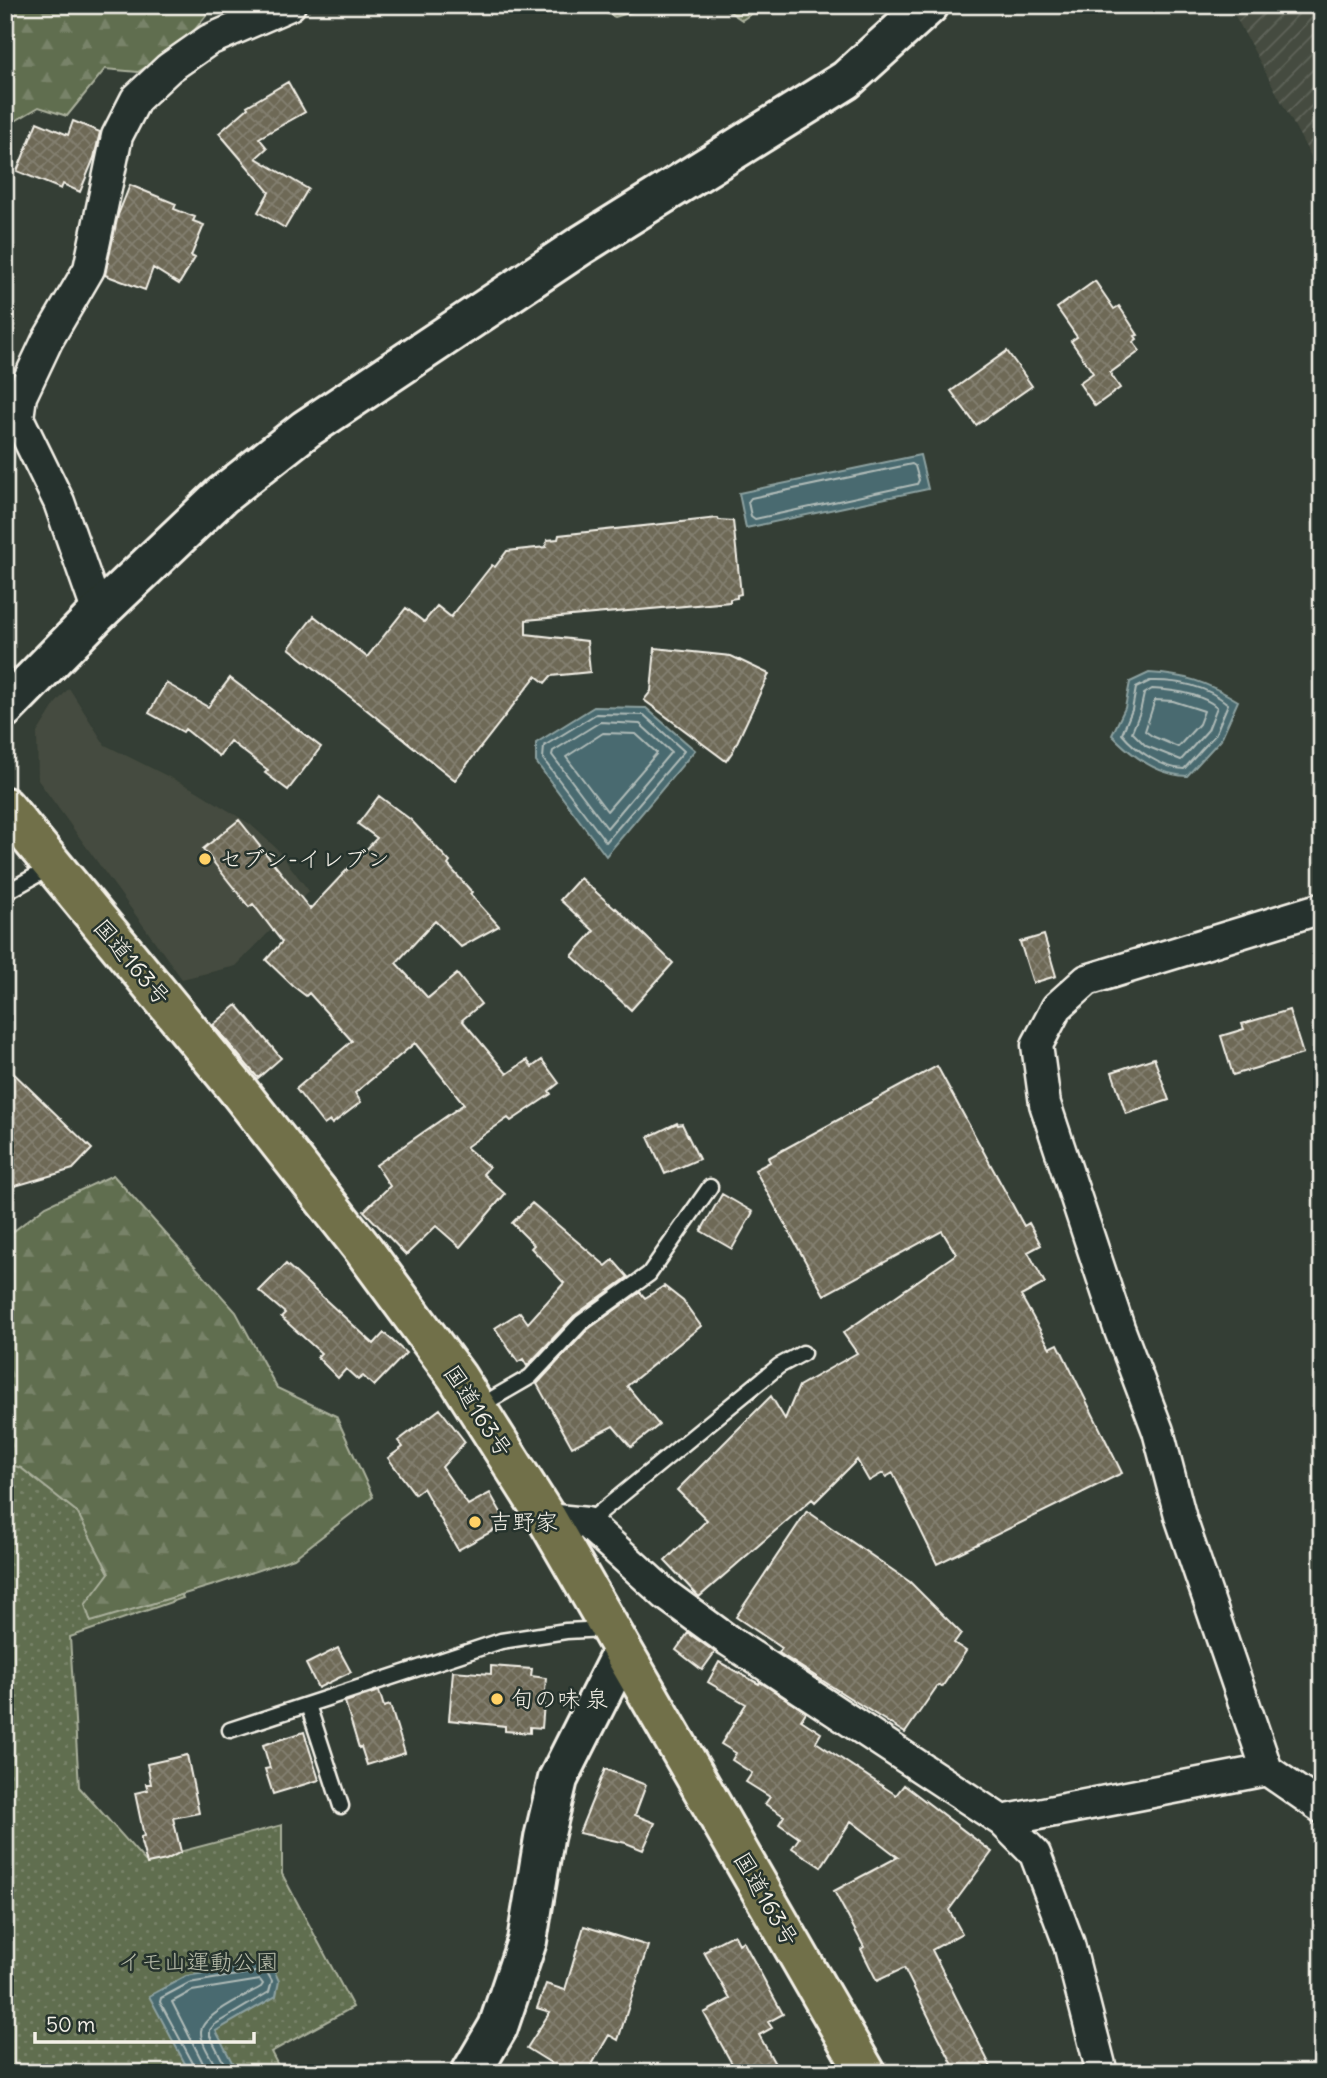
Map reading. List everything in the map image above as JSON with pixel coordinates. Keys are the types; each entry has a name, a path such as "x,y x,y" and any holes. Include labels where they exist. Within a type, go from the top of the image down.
{"highway":[{"name":"国道163号","path":"5,807 238,1090 363,1249 457,1377 547,1519 866,2073"}],"street":[{"path":"98,613 59,502 18,418 21,396 47,341 89,269 117,136 136,99 169,68 209,40 290,5"},
{"path":"5,708 98,613 221,496 306,429 580,246 846,80 929,5"},
{"path":"1322,908 1087,980 1057,1007 1037,1045 1045,1104 1070,1183 1119,1328 1158,1430 1181,1519 1267,1770 1322,1808"},
{"path":"547,1519 587,1523 666,1595 729,1641 1002,1821 1035,1854 1069,1944 1102,2073"},
{"path":"471,2073 498,2028 527,1941 544,1838 558,1779 616,1640"},
{"path":"1002,1821 1267,1770"}],"lane":[{"path":"5,893 53,866"},
{"path":"476,1408 530,1377 581,1322 649,1274 710,1187"},
{"path":"587,1523 779,1366 803,1353"},
{"path":"230,1730 501,1641 566,1630 616,1640"},
{"path":"308,1705 341,1806"}],"shaded area":[{"path":"1235,5 1322,5 1322,177 1233,12"},
{"path":"69,688 105,745 197,791 250,824 276,848 309,891 236,966 182,979 38,780 37,733"}],"green space":[{"path":"5,5 205,5 206,16 185,42 138,72 105,69 67,116 39,107 5,127"},
{"path":"587,5 656,5 615,17"},
{"path":"720,5 764,5 742,20"},
{"path":"113,1175 236,1312 277,1388 336,1416 373,1497 294,1558 91,1622 85,1605 109,1573 77,1512 21,1468 5,1463 5,1238 46,1206"},
{"name":"イモ山運動公園","path":"5,1380 105,1413 183,1598 70,1637 79,1787 145,1861 282,1825 282,1874 353,2007 271,2052 282,2073 5,2073"}],"water":[{"path":"920,455 928,489 746,528 739,493"},
{"path":"1149,673 1195,681 1238,701 1221,739 1187,776 1155,768 1128,750 1112,735 1125,708 1130,682"},
{"path":"594,707 646,708 695,750 606,856 536,762 536,743"},
{"path":"261,1964 273,1968 279,1981 276,1996 216,2031 236,2070 232,2073 190,2073 149,1996 186,1976"}],"building":[{"path":"288,82 305,112 259,138 267,148 256,158 308,189 285,228 258,212 269,192 219,133 248,108 247,106"},
{"path":"73,121 100,132 94,158 80,192 63,184 61,189 17,171 37,122 68,135"},
{"path":"130,185 176,204 174,209 195,217 193,221 204,225 191,256 195,258 179,284 153,268 145,290 105,275 118,215"},
{"path":"1095,281 1114,309 1119,306 1138,335 1133,342 1140,351 1110,373 1120,388 1095,406 1079,383 1093,373 1071,341 1077,337 1057,308"},
{"path":"1007,351 1032,386 976,425 951,391"},
{"path":"718,518 733,521 741,594 737,595 737,598 730,599 730,602 526,620 526,634 587,641 590,672 551,676 545,683 536,676 455,780 289,648 314,616 367,657 406,608 424,622 437,606 451,617 492,565 495,567 507,551 546,547 547,540 558,539 559,535"},
{"path":"655,648 731,656 769,674 726,761 644,700 651,691"},
{"path":"230,678 321,747 288,790 265,773 268,770 230,741 219,756 185,729 183,732 149,713 166,683 208,707"},
{"path":"379,796 411,820 450,862 448,865 472,892 470,894 499,926 461,947 435,921 396,963 428,998 457,974 481,1004 462,1020 507,1074 527,1060 532,1067 542,1060 559,1083 549,1091 551,1094 511,1121 508,1118 466,1147 489,1167 483,1174 505,1194 460,1247 436,1226 406,1255 364,1211 390,1186 376,1165 464,1104 415,1043 355,1093 361,1102 332,1124 330,1121 324,1125 296,1089 352,1041 309,993 306,996 266,960 282,942 253,904 249,907 203,849 239,820 310,909 377,838 358,824"},
{"path":"580,878 616,908 673,963 631,1010 572,956 594,931 560,900"},
{"path":"1044,935 1056,976 1033,983 1020,942"},
{"path":"237,1005 281,1058 258,1078 213,1025"},
{"path":"1289,1010 1303,1054 1233,1075 1221,1036 1244,1029 1242,1024"},
{"path":"1154,1058 1169,1100 1126,1114 1112,1072"},
{"path":"5,1065 92,1149 73,1169 5,1189"},
{"path":"937,1066 1024,1226 1029,1223 1041,1245 1028,1252 1045,1283 1021,1296 1050,1348 1058,1344 1122,1473 937,1564 893,1473 886,1477 883,1473 869,1481 857,1460 815,1502 812,1499 699,1597 665,1561 707,1520 677,1490 771,1396 785,1419 799,1386 857,1353 843,1333 956,1254 942,1231 824,1295 755,1170 770,1162 768,1158"},
{"path":"677,1123 682,1124 699,1159 665,1174 648,1137"},
{"path":"722,1194 753,1212 732,1249 701,1231"},
{"path":"532,1203 606,1266 613,1260 628,1277 574,1316 527,1366 523,1359 518,1362 495,1328 520,1312 528,1323 564,1283 531,1248 534,1245 512,1223"},
{"path":"286,1264 374,1344 384,1333 406,1353 374,1386 363,1376 358,1380 346,1369 338,1378 317,1357 321,1353 281,1317 285,1313 259,1291"},
{"path":"664,1286 683,1301 701,1326 627,1386 659,1425 631,1447 613,1426 572,1447 537,1384 587,1330 640,1292 645,1298"},
{"path":"440,1409 465,1442 442,1467 468,1505 490,1493 507,1523 458,1550 423,1488 415,1494 388,1458 403,1447 398,1441"},
{"path":"807,1511 910,1582 961,1633 954,1643 966,1651 942,1687 938,1685 905,1733 779,1653 782,1648 736,1617"},
{"path":"688,1633 715,1652 702,1670 676,1650"},
{"path":"338,1648 351,1672 318,1688 306,1664"},
{"path":"719,1662 759,1684 760,1682 806,1712 801,1720 821,1733 816,1742 896,1795 904,1785 992,1852 949,1910 962,1933 932,1950 994,2073 957,2073 904,1968 877,1981 861,1949 864,1947 834,1891 898,1857 851,1821 821,1867 792,1848 799,1838 779,1824 784,1816 765,1804 770,1797 746,1782 752,1773 732,1760 736,1753 721,1744 746,1704 708,1682"},
{"name":"旬の味 泉","path":"491,1666 532,1669 531,1676 546,1678 542,1728 530,1727 530,1733 505,1731 505,1726 449,1720 453,1671 491,1674"},
{"path":"379,1691 384,1707 390,1705 405,1753 367,1765 345,1702"},
{"path":"304,1732 319,1780 273,1794 265,1769 270,1768 263,1745"},
{"path":"187,1755 199,1813 173,1818 181,1852 166,1860 147,1864 141,1842 141,1837 144,1836 135,1793 148,1790 146,1784 151,1784 147,1764"},
{"path":"605,1769 646,1785 635,1815 655,1823 643,1850 626,1843 579,1833"},
{"path":"584,1926 648,1946 618,2040 609,2035 587,2073 545,2073 551,2063 527,2048 550,2012 537,2008 546,1984 565,1990"},
{"path":"734,1934 739,1944 743,1941 783,2014 768,2022 772,2028 759,2035 780,2073 737,2073 704,2013 730,1999 704,1952"}],"place":[{"name":"セブン-イレブン","path":"205,859"},
{"name":"吉野家","path":"475,1522"},
{"name":"旬の味 泉","path":"497,1699"}]}
